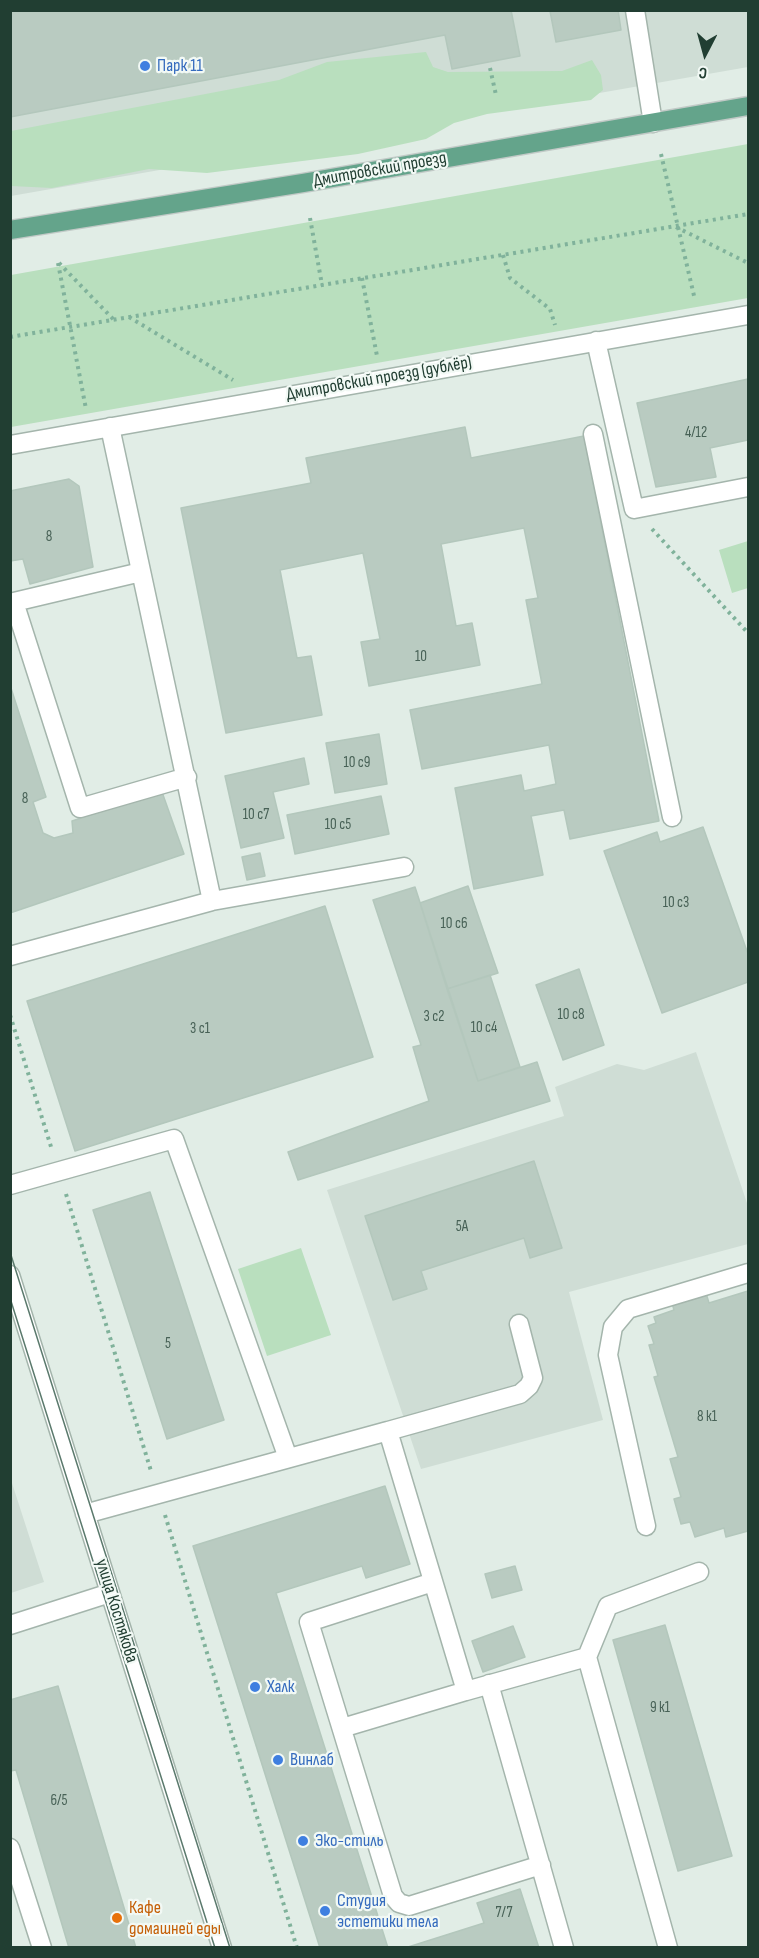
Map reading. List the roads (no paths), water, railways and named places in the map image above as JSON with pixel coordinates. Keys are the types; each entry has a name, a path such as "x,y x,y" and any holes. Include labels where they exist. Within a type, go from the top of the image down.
{"main road":[{"name":"Дмитровский проезд","path":"10,230 748,106"}],"street":[{"path":"635,10 653,123"},
{"name":"Дмитровский проезд (дублёр)","path":"10,445 748,315"},
{"path":"596,341 634,509 748,487"},
{"path":"110,427 212,900"},
{"path":"593,434 672,817"},
{"path":"141,572 14,602 80,808 187,777"},
{"path":"10,957 212,900 404,867"},
{"path":"10,1185 174,1138 288,1458"},
{"path":"646,1526 608,1355 613,1327 628,1309 748,1273"},
{"name":"улица Костякова","path":"10,1275 222,1947"},
{"path":"86,1514 520,1394 529,1386 533,1378 519,1324"},
{"path":"388,1431 466,1691"},
{"path":"668,1947 587,1657 608,1606 699,1572"},
{"path":"433,1582 309,1622 393,1896 399,1903 409,1906 541,1866"},
{"path":"10,1625 110,1593"},
{"path":"342,1728 587,1657"},
{"path":"489,1684 564,1947"},
{"path":"10,1848 42,1947"}],"tram line":[{"path":"10,1252 230,1948"},
{"path":"10,1298 215,1948"}],"place":[{"name":"Парк 11","path":"145,66"},
{"name":"Халк","path":"255,1687"},
{"name":"Винлаб","path":"278,1760"},
{"name":"Эко-стиль","path":"303,1841"},
{"name":"Студия эстетики тела","path":"325,1911"},
{"name":"Кафе домашней еды","path":"117,1918"}]}
